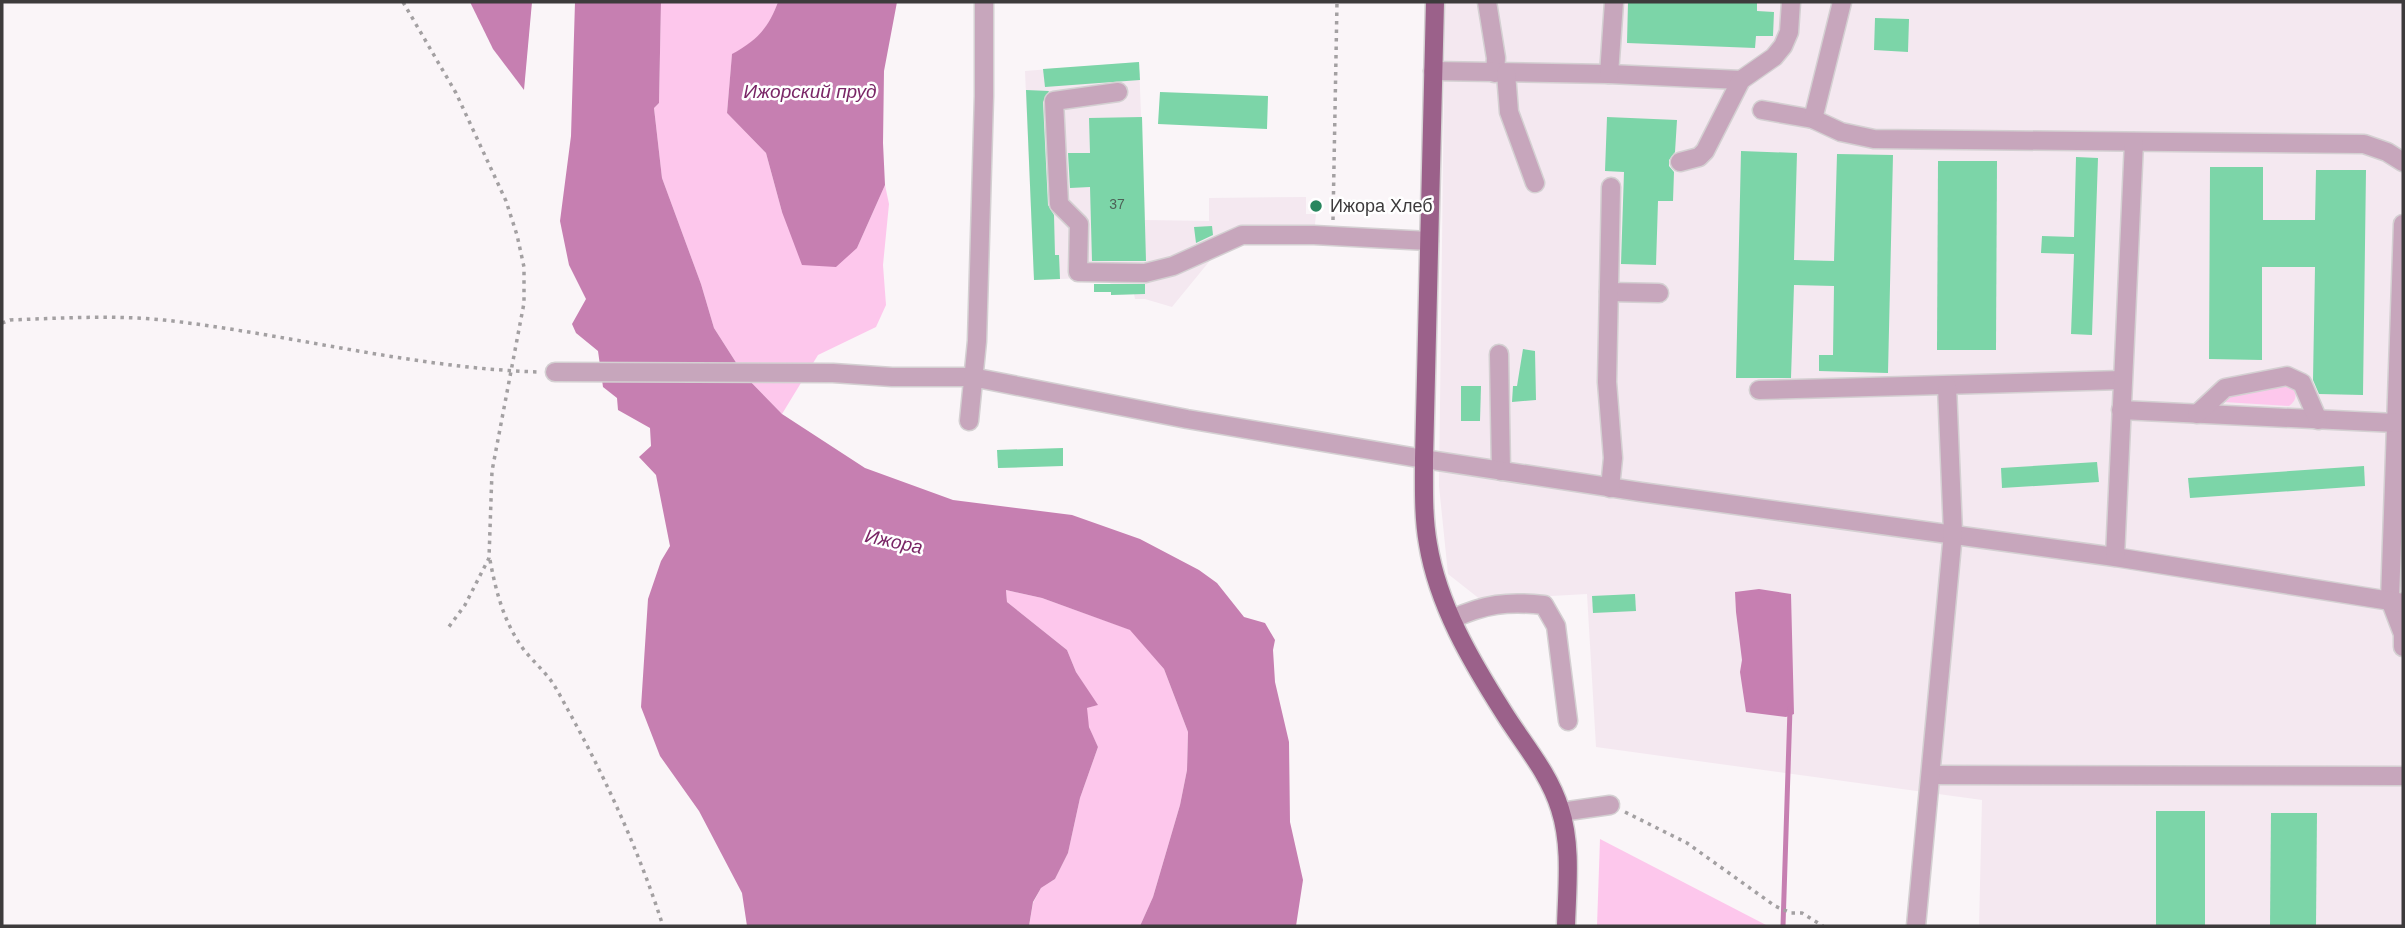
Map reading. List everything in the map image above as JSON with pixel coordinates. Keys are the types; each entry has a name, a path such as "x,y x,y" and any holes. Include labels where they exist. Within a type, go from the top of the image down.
{"main road":[{"path":"1435,2 1424,459 1427,541 1436,581 1452,619 1489,690 1553,789 1561,812 1567,875 1566,926"}],"street":[{"path":"969,421 977,341 984,2"},
{"path":"1487,2 1496,58 1509,112 1535,183"},
{"path":"1609,74 1614,2"},
{"path":"1680,163 1699,157 1705,151 1741,80 1774,57 1783,46 1789,32 1791,2"},
{"path":"1813,119 1842,2"},
{"path":"1433,71 1609,74 1741,80"},
{"path":"1118,92 1054,101 1059,204 1079,224 1078,272 1145,273 1173,266 1242,235 1429,241"},
{"path":"1762,110 1813,119 1841,132 1874,139 2364,144 2387,152 2403,162"},
{"path":"2115,557 2134,142"},
{"path":"1610,488 1613,458 1607,382 1611,187"},
{"path":"2403,223 2396,423 2397,601 2403,647"},
{"path":"1609,292 1659,293"},
{"path":"1499,354 1506,446 1501,471"},
{"path":"555,372 833,373 892,377 972,377 1187,419 1424,459 1610,488 1953,533 2397,601"},
{"path":"2197,414 2225,388 2287,376 2302,383 2318,420"},
{"path":"1759,390 2122,380"},
{"path":"1916,926 1953,533 1947,386"},
{"path":"2121,411 2396,423"},
{"path":"1452,619 1491,604 1517,602 1544,605 1556,626 1568,721"},
{"path":"1931,783 2403,776"},
{"path":"1561,812 1610,805"}],"path":[{"path":"403,2 456,93 506,201 524,267 524,303 492,471 489,558 496,596 523,648 552,682 569,713 624,822 648,880 663,926"},
{"path":"1333,236 1337,2"},
{"path":"2,323 10,320 82,317 164,320 428,361 512,371 555,372"},
{"path":"448,628 465,605 489,558"},
{"path":"1610,805 1687,843 1775,906 1791,913 1802,913 1823,926"}],"shaded area":[{"path":"661,2 778,2 761,33 732,55 727,113 766,153 782,212 857,248 885,185 889,204 883,265 886,305 876,327 818,355 782,414 744,375 714,328 701,284 662,178 654,108 659,103"},
{"path":"1445,2 2403,2 2403,926 1979,926 1982,800 1596,747 1587,594 1481,600 1448,574 1439,486"},
{"name":"Ижора Хлеб","path":"1139,62 1145,220 1209,221 1209,198 1306,197 1306,214 1316,214 1314,235 1242,242 1217,252 1172,307 1145,299 1135,299 1134,294 1111,295 1110,277 1034,280 1025,71"},
{"path":"2285,383 2295,394 2295,400 2289,406 2224,402 2225,394"},
{"path":"1006,590 1042,598 1131,630 1164,669 1188,732 1187,770 1180,805 1153,897 1140,926 1029,926 1033,903 1041,888 1055,879 1068,853 1080,798 1098,747 1088,723 1087,708 1097,705 1076,672 1067,650 1007,602"},
{"path":"1600,839 1768,926 1597,926"}],"water":[{"path":"470,2 532,2 524,90 493,49"},
{"name":"Ижора","path":"575,2 661,2 659,103 654,108 662,178 701,284 714,328 744,375 782,414 865,468 953,500 1072,515 1140,539 1199,570 1217,583 1244,617 1265,623 1275,640 1275,682 1289,742 1290,822 1303,880 1296,926 1140,926 1153,897 1180,805 1187,770 1188,732 1164,669 1130,630 1042,598 1006,590 1007,602 1067,650 1076,672 1098,705 1087,708 1089,727 1098,747 1080,798 1068,853 1055,879 1041,888 1033,902 1029,926 747,926 742,893 699,811 660,756 641,707 648,599 661,561 670,546 656,475 639,457 651,446 650,428 618,410 617,398 603,387 598,351 576,333 572,324 586,299 569,265 560,221 571,136"},
{"name":"Ижорский пруд","path":"778,2 897,2 884,71 885,185 857,248 836,267 802,265 782,212 766,153 727,113 732,54 760,33 770,20"},
{"path":"1759,589 1791,594 1794,714 1786,717 1746,712 1740,672 1742,660 1735,592"}],"building":[{"path":"1628,2 1757,2 1757,11 1774,12 1773,36 1756,36 1755,48 1627,43"},
{"path":"1875,18 1909,19 1908,52 1874,50"},
{"path":"1139,62 1140,80 1045,87 1043,69"},
{"path":"1026,90 1049,91 1043,102 1048,205 1054,215 1055,255 1059,255 1060,279 1034,280"},
{"path":"1160,92 1268,96 1267,129 1158,124"},
{"path":"1142,117 1146,261 1092,261 1090,187 1070,188 1068,153 1090,153 1089,118"},
{"path":"1607,117 1677,120 1675,152 1669,160 1669,166 1674,172 1673,201 1658,201 1656,265 1621,264 1624,172 1605,171"},
{"path":"1741,151 1797,153 1794,260 1834,261 1837,154 1893,155 1888,373 1819,371 1819,355 1833,355 1834,286 1794,285 1791,378 1736,378"},
{"path":"2076,157 2098,158 2092,335 2071,334 2074,254 2041,253 2042,236 2074,237"},
{"path":"1938,161 1997,161 1996,350 1937,350"},
{"path":"2210,167 2263,167 2263,220 2315,220 2316,170 2366,170 2363,395 2319,394 2313,380 2315,267 2262,267 2262,360 2209,359"},
{"path":"1212,226 1213,235 1196,243 1194,227"},
{"path":"1094,284 1145,284 1145,294 1111,295 1111,292 1094,292"},
{"path":"1523,349 1535,351 1536,400 1512,402 1513,386 1517,386"},
{"path":"1461,386 1481,386 1480,421 1461,421"},
{"path":"1063,448 1063,466 998,468 997,450"},
{"path":"2097,462 2099,482 2002,488 2001,468"},
{"path":"2364,466 2365,486 2190,498 2188,478"},
{"path":"1635,594 1636,611 1593,613 1592,596"},
{"path":"2156,811 2205,811 2205,926 2156,926"},
{"path":"2271,813 2317,813 2316,926 2270,926"}],"waterway":[{"path":"1783,926 1790,709"}],"place":[{"name":"Ижора Хлеб","path":"1316,206"}]}
